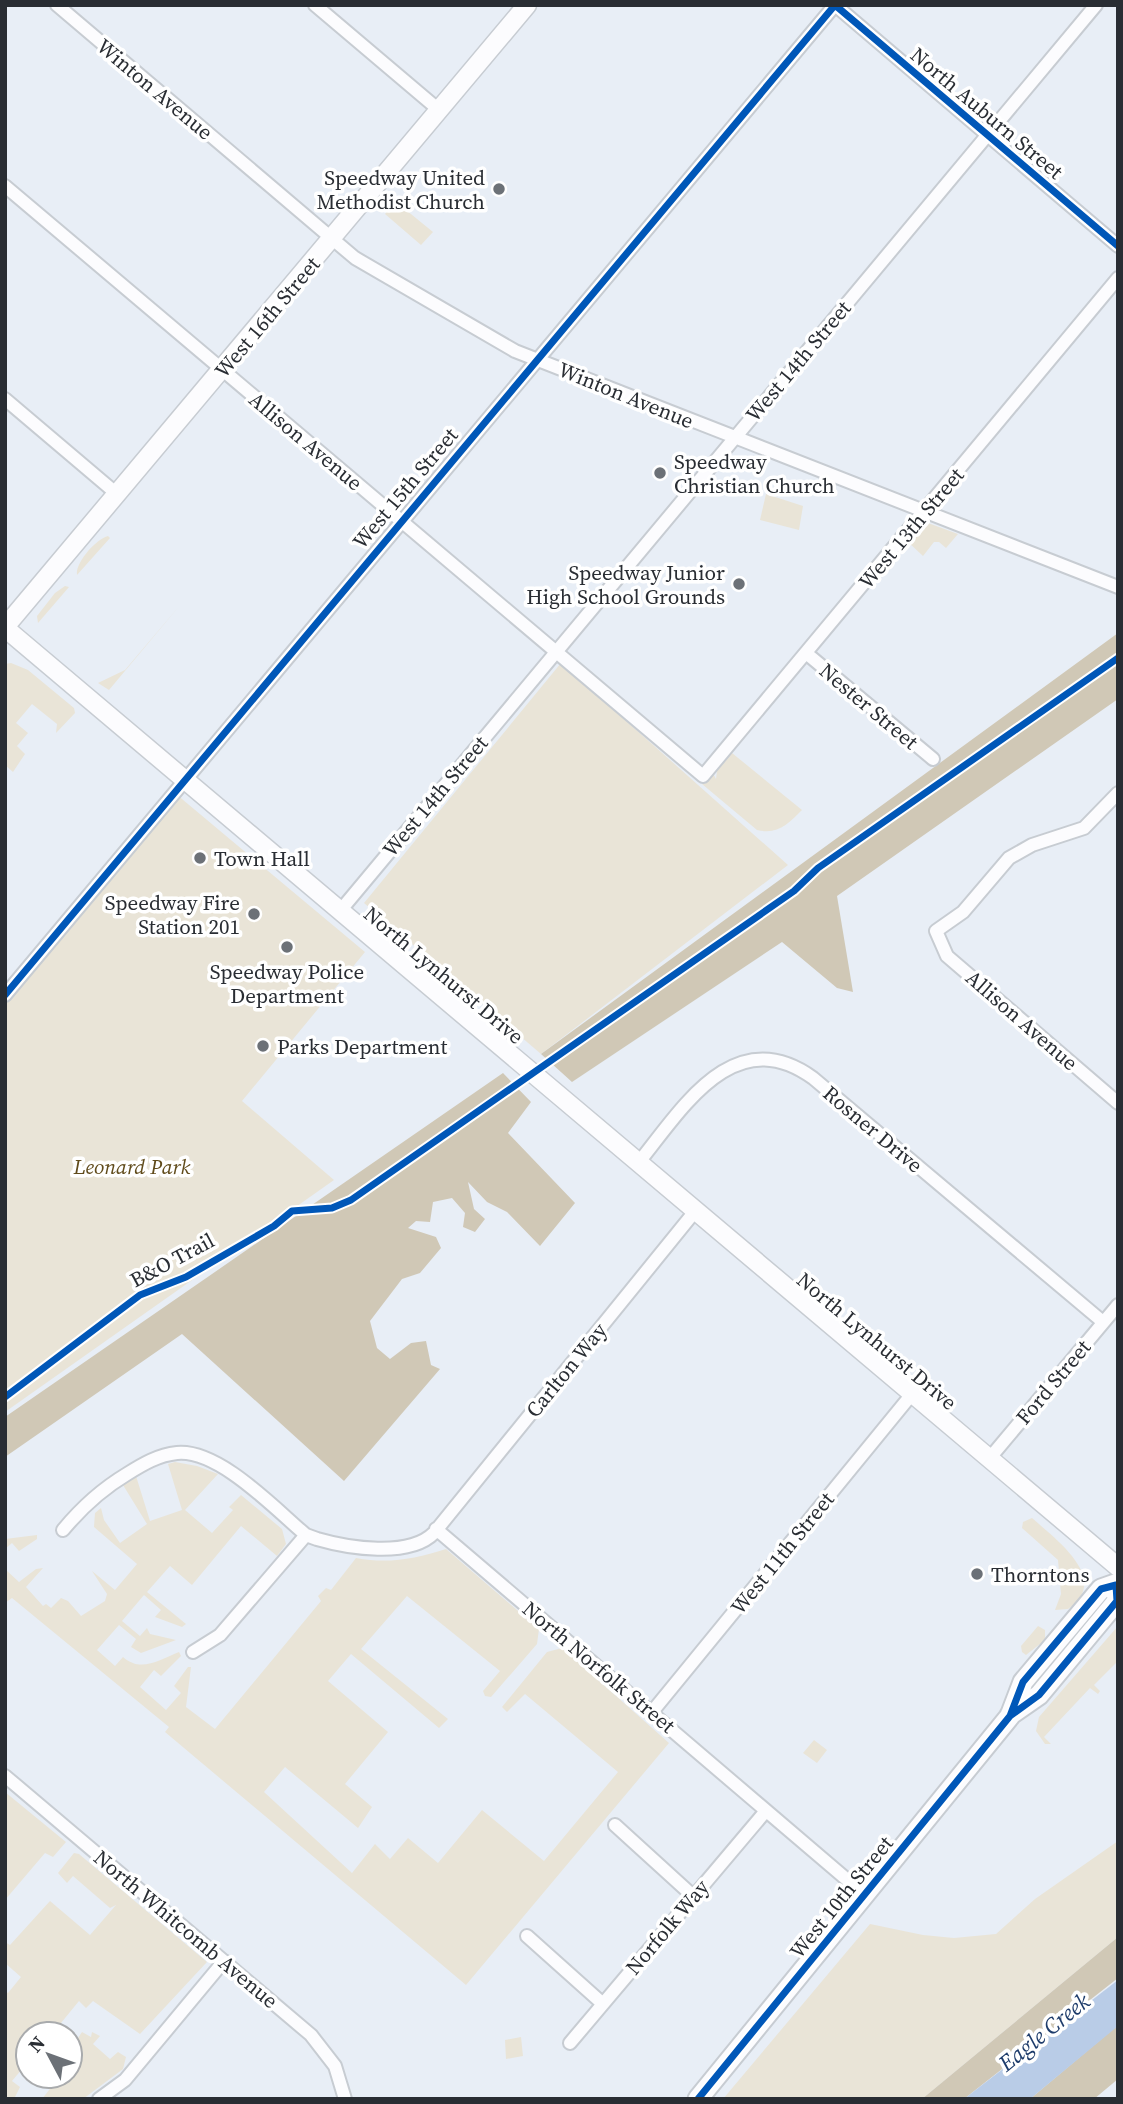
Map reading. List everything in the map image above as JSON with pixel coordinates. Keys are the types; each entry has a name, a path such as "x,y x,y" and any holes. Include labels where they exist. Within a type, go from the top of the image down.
{"main road":[{"name":"West 16th Street","path":"5,628 527,5"},
{"name":"North Lynhurst Drive","path":"5,628 989,1459 1117,1578"},
{"name":"West 10th Street","path":"698,2099 1010,1716 1039,1695 1117,1601 1117,1578"}],"street":[{"name":"Winton Avenue","path":"57,5 332,239 371,268 515,351 925,512 1115,582"},
{"path":"315,5 439,110"},
{"name":"North Auburn Street","path":"835,5 1118,246"},
{"name":"West 15th Street","path":"5,995 835,5"},
{"name":"West 14th Street","path":"340,911 1096,5"},
{"name":"Allison Avenue","path":"5,186 703,776"},
{"name":"West 13th Street","path":"703,776 1118,278"},
{"path":"5,399 117,494"},
{"name":"Nester Street","path":"806,653 933,759"},
{"name":"Allison Avenue","path":"1118,793 1084,828 1032,845 1009,858 963,912 936,931 947,956 1118,1103"},
{"name":"Rosner Drive","path":"639,1162 713,1076 749,1061 788,1065 813,1078 1103,1322"},
{"name":"Carlton Way","path":"436,1529 696,1210"},
{"name":"Ford Street","path":"989,1459 1118,1305"},
{"name":"West 11th Street","path":"652,1712 912,1394"},
{"path":"63,1530 100,1491 152,1459 180,1453 212,1461 234,1474 306,1535 334,1543 401,1549 421,1543 436,1529"},
{"name":"North Norfolk Street","path":"436,1529 865,1895"},
{"path":"194,1652 220,1635 306,1535"},
{"name":"North Whitcomb Avenue","path":"5,1776 319,2043 335,2066 345,2099"},
{"name":"Norfolk Way","path":"570,2043 765,1812"},
{"path":"615,1825 693,1896"},
{"path":"527,1936 603,2004"},
{"path":"99,2099 125,2080 224,1961"}],"green space":[{"path":"395,201 433,232 421,245 385,214"},
{"path":"766,494 803,506 799,530 760,520"},
{"path":"927,523 958,534 946,548 939,542 934,542 923,556 908,542"},
{"path":"108,536 110,538 77,575 79,564 87,552"},
{"path":"65,586 69,587 38,623 37,616 55,593"},
{"path":"181,604 109,690 98,683 125,670"},
{"path":"11,663 28,670 74,708 75,713 56,733 57,724 32,704 16,723 28,733 17,746 25,754 13,772 5,765 5,664"},
{"path":"561,663 788,865 541,1054 364,903"},
{"path":"732,753 802,810 777,830 757,830 702,784 713,773 716,779 717,771"},
{"name":"Leonard Park","path":"176,794 365,952 242,1101 334,1180 5,1412 5,995"},
{"path":"175,1462 218,1474 185,1510 212,1533 233,1510 229,1507 241,1495 282,1529 286,1544 277,1556 241,1526 192,1585 170,1566 147,1592 186,1624 182,1627 155,1617 161,1610 144,1595 122,1621 140,1636 147,1628 150,1634 176,1640 141,1653 131,1647 136,1639 119,1625 97,1650 115,1666 123,1657 143,1665 179,1652 181,1656 161,1676 154,1670 140,1687 166,1710 181,1693 174,1686 188,1667 191,1667 186,1707 215,1729 321,1601 318,1596 326,1588 331,1590 356,1558 401,1560 446,1549 539,1629 537,1644 491,1697 485,1696 483,1691 500,1671 407,1596 361,1649 448,1719 439,1728 351,1654 328,1681 388,1732 345,1784 372,1807 358,1828 285,1767 264,1792 352,1873 375,1844 390,1859 408,1838 438,1863 482,1810 544,1861 618,1772 525,1694 507,1712 502,1707 547,1652 562,1648 669,1743 466,1985 165,1732 169,1727 12,1598 5,1603 5,1569 19,1582 36,1569 43,1568 26,1587 43,1606 46,1604 51,1608 61,1598 68,1601 81,1616 105,1601 107,1594 92,1571 115,1590 137,1564 94,1527 95,1513 101,1508 104,1520 120,1543 147,1524 123,1485 136,1476 150,1521 182,1510 168,1464"},
{"path":"1032,1518 1066,1549 1082,1574 1084,1586 1080,1598 1068,1609 1055,1610 1061,1594 1058,1560 1022,1528 1023,1522"},
{"path":"37,1535 37,1539 19,1551 12,1543 5,1549 5,1539"},
{"path":"1038,1626 1045,1630 1045,1640 1026,1655 1021,1646"},
{"path":"1118,1626 1118,1661 1094,1685 1100,1691 1098,1694 1090,1688 1044,1737 1051,1744 1045,1744 1036,1731 1039,1717"},
{"path":"814,1740 827,1750 817,1763 803,1753"},
{"path":"5,1792 66,1842 53,1857 45,1853 5,1900"},
{"path":"1118,1841 1118,1937 922,2099 723,2099 870,1924 923,1935 954,1938 996,1934 1035,1899"},
{"path":"74,1853 79,1854 207,1962 140,2034 93,2001 86,2008 79,2001 63,2020 14,2020 12,2081 14,2090 18,2090 14,2099 7,2099 5,1991 8,1993 21,1977 5,1963 5,1942 10,1945 50,1901 90,1935 116,1905 110,1908 73,1876 67,1883 58,1873"},
{"path":"92,2032 100,2036 93,2044 110,2059 118,2052 126,2057 123,2069 83,2099 42,2099 49,2090 84,2090 84,2033 91,2037"},
{"path":"521,2037 523,2056 506,2059 505,2040"}],"shaded area":[{"path":"1118,633 1118,699 837,896 853,992 837,988 782,942 572,1082 541,1054"},
{"path":"503,1073 531,1102 508,1133 575,1203 540,1246 507,1212 487,1202 468,1182 474,1209 485,1219 475,1232 463,1227 465,1213 452,1198 433,1202 430,1222 416,1221 408,1228 436,1237 441,1248 420,1273 402,1279 370,1321 377,1348 390,1359 411,1343 426,1341 431,1365 440,1369 344,1481 182,1334 5,1457 5,1417"},
{"path":"1118,1937 1118,1978 964,2099 922,2099"},
{"path":"1118,2025 1118,2079 1094,2099 1030,2099"}],"water":[{"name":"Eagle Creek","path":"1118,1980 1118,2026 1030,2099 964,2099"}],"cycle path":[{"path":"5,995 835,5 1118,246"},
{"name":"B&O Trail","path":"5,1397 140,1295 186,1277 274,1226 292,1211 332,1208 351,1200 794,891 818,868 1118,658"},
{"path":"698,2099 1010,1716 1023,1682 1101,1589 1116,1585 1117,1601 1039,1695 1010,1716"}],"place":[{"name":"Speedway United Methodist Church","path":"499,189"},
{"name":"Speedway Christian Church","path":"660,473"},
{"name":"Speedway Junior High School Grounds","path":"739,584"},
{"name":"Town Hall","path":"200,858"},
{"name":"Speedway Fire Station 201","path":"254,914"},
{"name":"Speedway Police Department","path":"287,947"},
{"name":"Parks Department","path":"263,1046"},
{"name":"Thorntons","path":"977,1574"}]}
